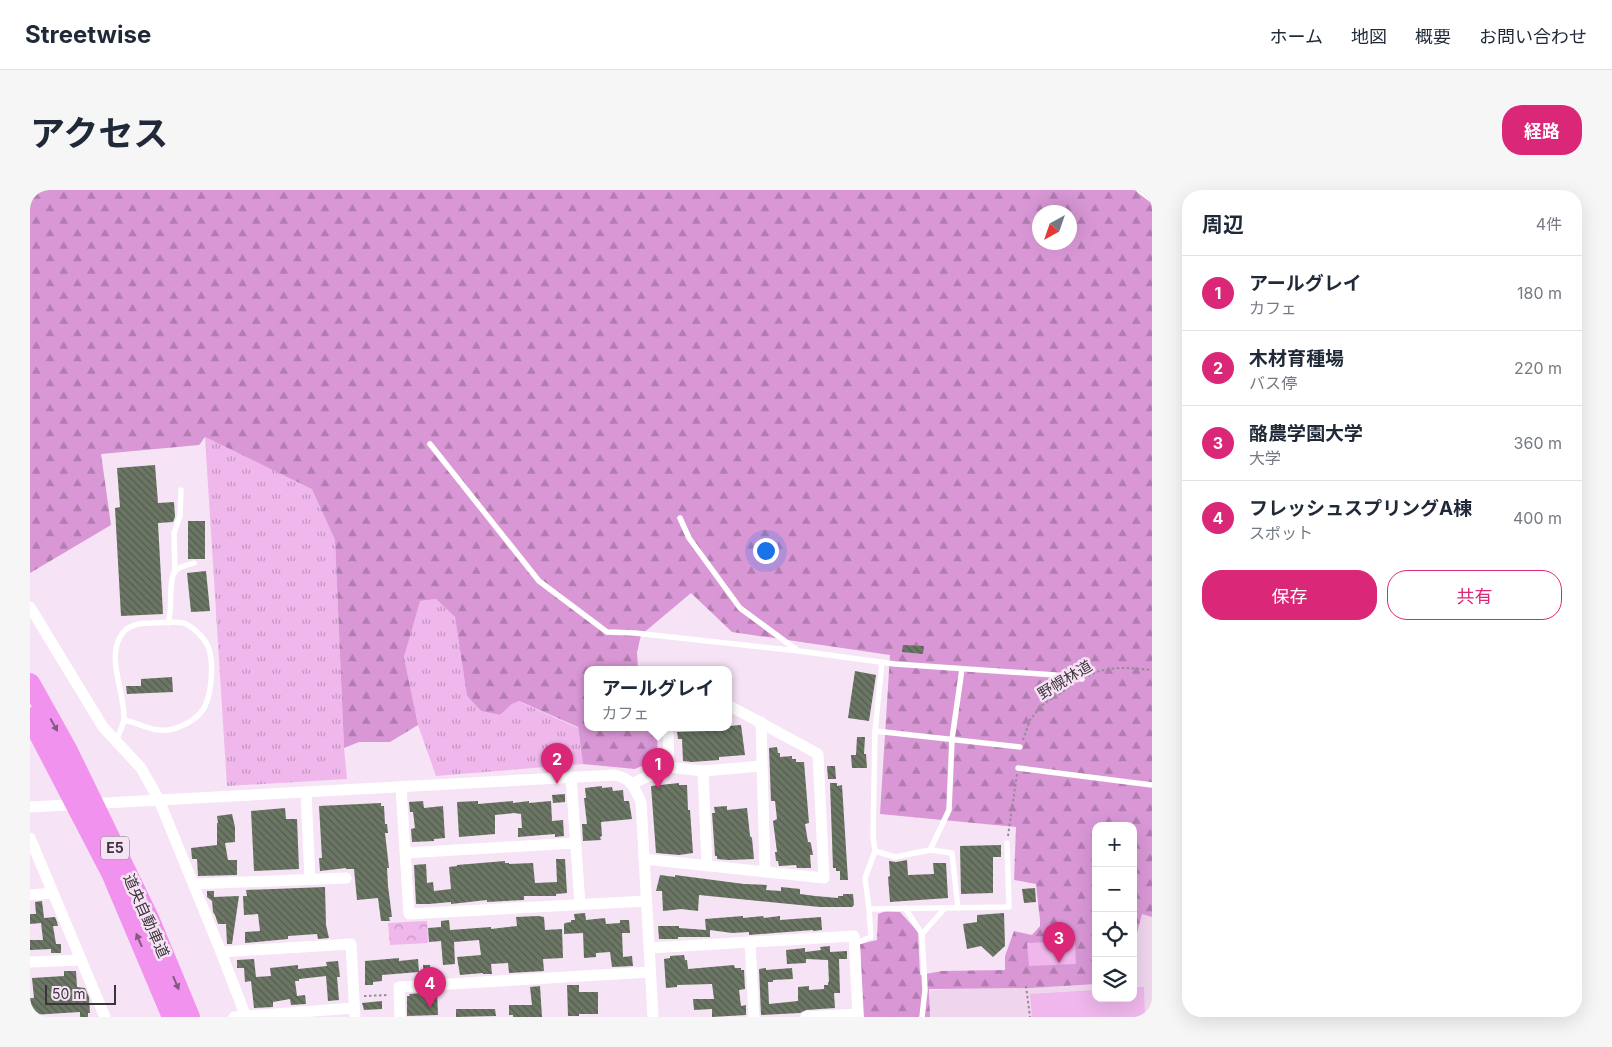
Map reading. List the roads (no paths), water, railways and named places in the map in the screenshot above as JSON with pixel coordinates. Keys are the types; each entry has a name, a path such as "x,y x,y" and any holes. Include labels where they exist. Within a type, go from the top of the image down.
{"highway":[{"name":"道央自動車道","path":"30,683 68,751 149,918 190,1017"},
{"name":"道央自動車道","path":"30,717 112,875 172,1017"}],"street":[{"path":"30,607 103,726 141,768 159,800 221,952 241,1017 355,1013 351,944 221,952"},
{"path":"644,859 824,878 818,754 732,707"},
{"path":"761,722 765,872"},
{"path":"668,731 668,767"},
{"path":"631,784 668,767 703,771 761,766"},
{"path":"703,771 707,866"},
{"path":"30,807 571,777 615,775 626,777 641,802 653,1017"},
{"path":"571,777 580,905"},
{"path":"401,787 409,914 646,901"},
{"path":"306,792 310,880"},
{"path":"30,838 105,1017"},
{"path":"406,853 576,843"},
{"path":"194,884 346,878"},
{"path":"30,895 53,893"},
{"path":"649,948 854,936 858,1015 806,1017"},
{"path":"750,942 754,1017"},
{"path":"30,962 81,960"},
{"path":"400,1017 399,987 650,972"}],"lane":[{"path":"1139,190 1152,200"},
{"path":"430,444 539,581 607,632 635,633 882,662 1055,675 1082,679"},
{"path":"168,623 171,580 174,572 174,533 180,516 181,490"},
{"path":"680,518 688,538 740,608 799,651"},
{"path":"174,572 182,566 194,563"},
{"path":"116,740 124,720 121,685 115,652 120,636 128,627 142,623 181,622 194,628 208,646 210,658 211,680 205,707 189,723 168,730 153,730 136,722 124,720"},
{"path":"854,944 871,937 865,878 875,851 873,836 875,731 882,662"},
{"path":"930,850 948,810 952,739 962,669"},
{"path":"875,731 1020,747"},
{"path":"1018,768 1152,785"},
{"path":"869,909 1009,907 1008,843"},
{"path":"875,851 895,857 930,850 952,853 958,908"},
{"path":"905,908 922,934 925,990 922,1017"},
{"path":"922,934 945,908"}],"place":[{"name":"木材育種場","path":"557,784"},
{"name":"アールグレイ","path":"658,789"},
{"name":"酪農学園大学","path":"1059,963"},
{"name":"フレッシュスプリングA棟","path":"430,1008"}]}
